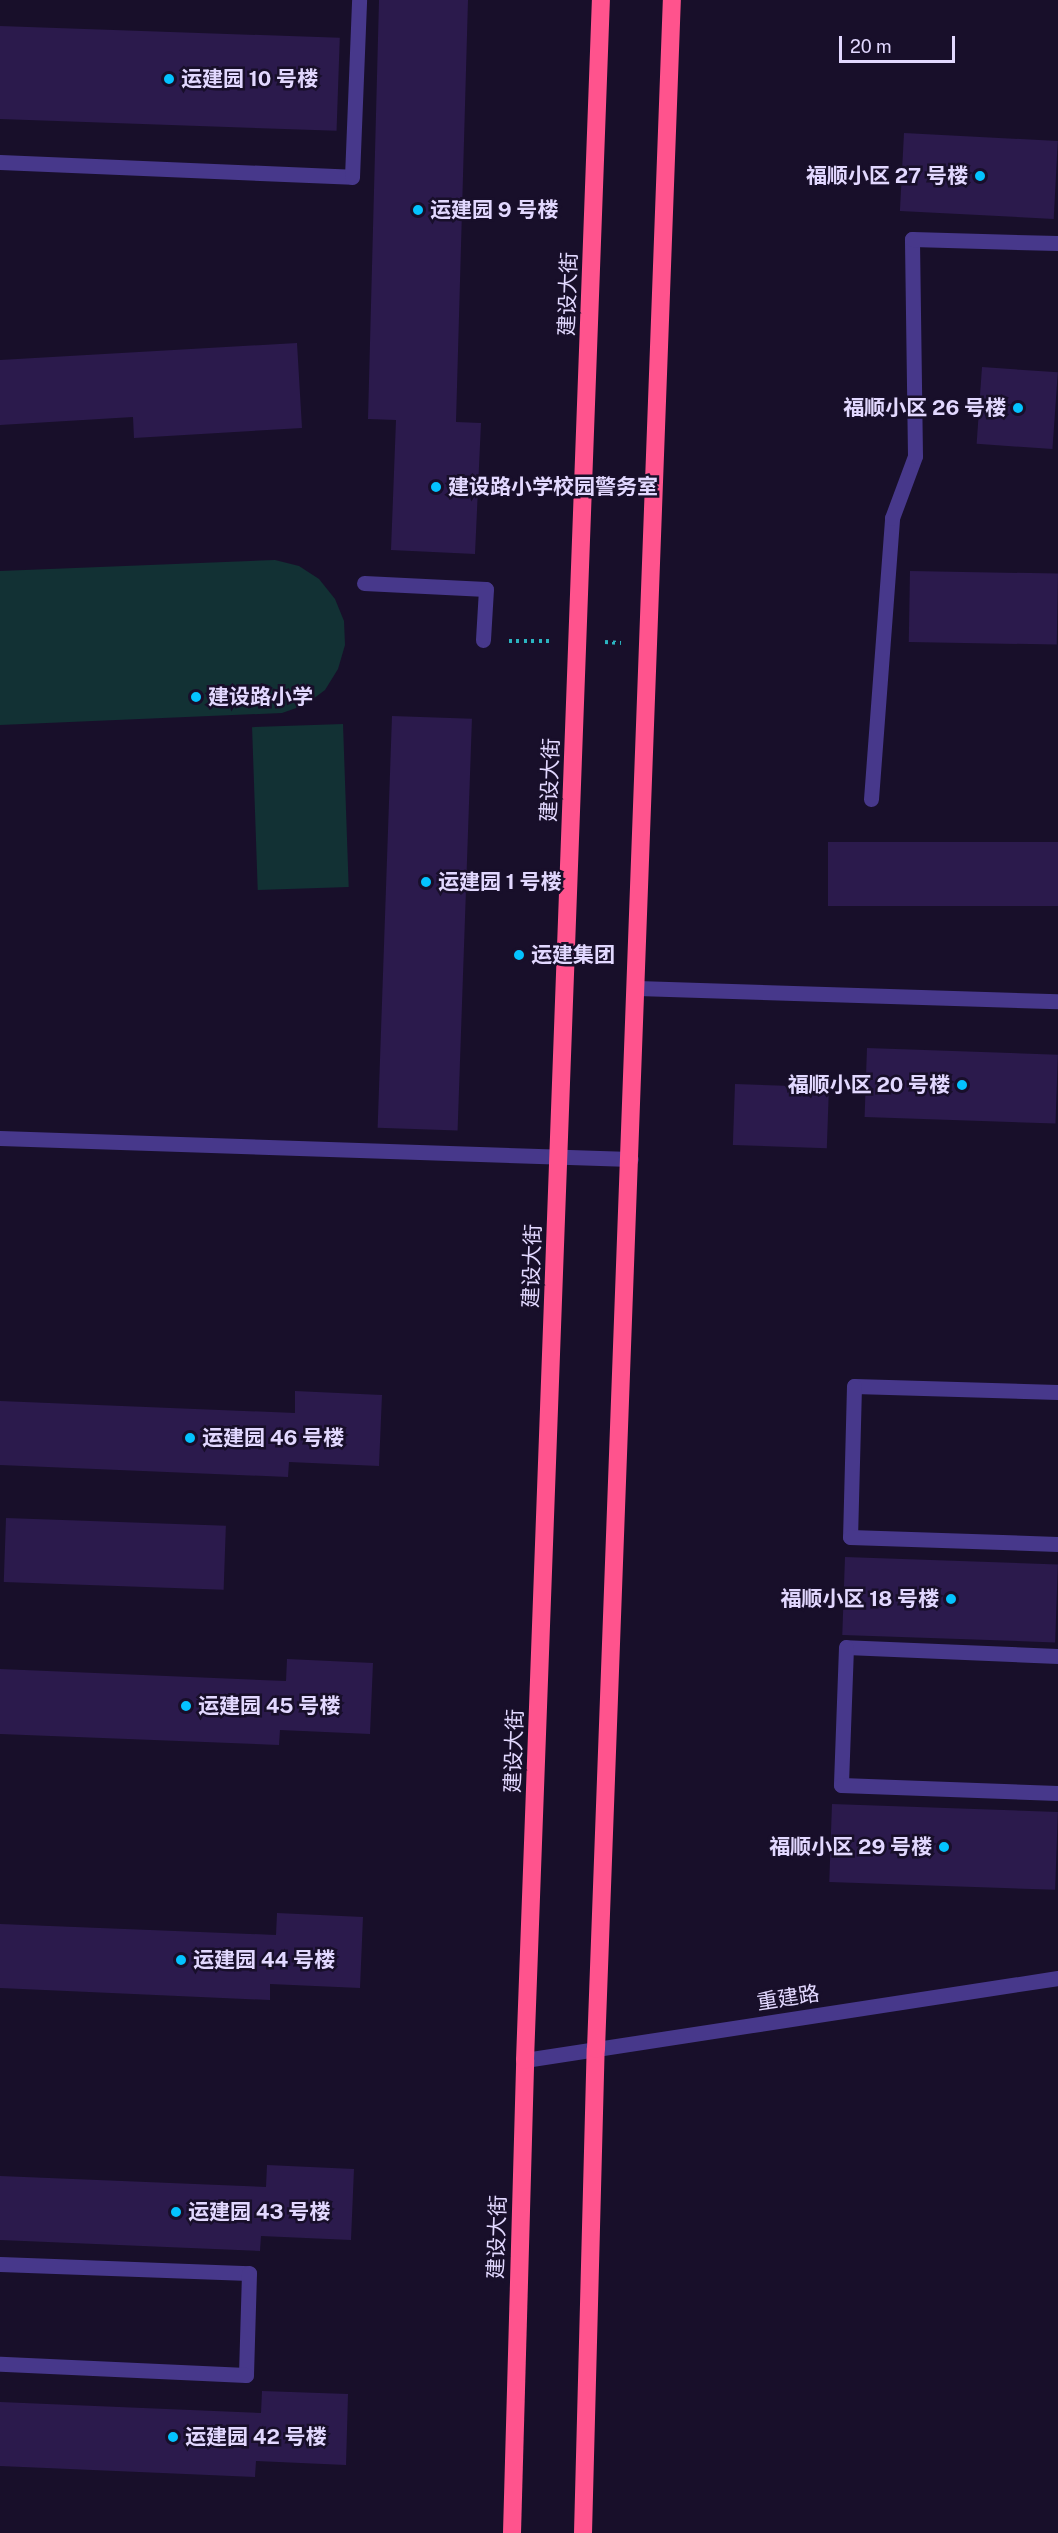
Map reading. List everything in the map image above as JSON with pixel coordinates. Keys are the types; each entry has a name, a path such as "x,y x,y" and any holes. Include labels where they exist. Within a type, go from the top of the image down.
{"highway":[{"name":"建设大街","path":"512,2533 525,2060 601,0"},
{"path":"583,2533 596,2049 631,1159 672,0"}],"street":[{"path":"0,162 352,177 359,0"},
{"path":"871,799 892,518 915,456 912,239 1058,243"},
{"path":"364,583 486,589 483,640"},
{"path":"637,988 1058,1001"},
{"path":"0,1138 631,1159"},
{"path":"1058,1392 854,1386 850,1537 1058,1544"},
{"path":"1058,1656 846,1647 841,1785 1058,1793"},
{"name":"重建路","path":"525,2060 1058,1978"},
{"path":"0,2264 249,2273 246,2375 0,2364"}],"green space":[{"path":"275,560 299,566 319,579 335,599 344,621 345,645 338,669 325,690 305,705 282,713 0,725 0,571"},
{"path":"343,724 349,887 258,890 252,727"}],"building":[{"name":"运建园 9 号楼","path":"379,0 468,0 456,422 481,423 475,554 391,550 396,420 368,419"},
{"name":"运建园 10 号楼","path":"0,26 340,38 337,131 0,119"},
{"name":"福顺小区 27 号楼","path":"904,133 1058,141 1054,219 900,211"},
{"path":"297,343 302,428 134,438 133,417 0,425 0,360"},
{"name":"福顺小区 26 号楼","path":"982,367 1058,372 1052,449 977,444"},
{"path":"910,571 1058,574 1057,645 909,642"},
{"name":"运建园 1 号楼","path":"392,716 472,719 458,1131 378,1128"},
{"path":"828,842 1058,842 1058,906 828,906"},
{"name":"福顺小区 20 号楼","path":"867,1048 1058,1055 1055,1124 865,1117"},
{"path":"735,1084 829,1087 827,1148 733,1145"},
{"name":"运建园 46 号楼","path":"295,1391 382,1395 379,1466 289,1462 288,1477 0,1465 0,1401 295,1413"},
{"path":"6,1518 226,1526 224,1590 4,1582"},
{"name":"福顺小区 18 号楼","path":"845,1557 1058,1564 1055,1642 842,1635"},
{"name":"运建园 45 号楼","path":"287,1659 373,1663 370,1734 280,1730 279,1745 0,1734 0,1669 286,1681"},
{"name":"福顺小区 29 号楼","path":"832,1804 1058,1812 1055,1890 829,1882"},
{"name":"运建园 44 号楼","path":"277,1913 363,1917 360,1988 270,1984 270,2000 0,1988 0,1924 276,1935"},
{"name":"运建园 43 号楼","path":"267,2165 354,2169 351,2240 261,2236 260,2251 0,2240 0,2176 266,2187"},
{"name":"运建园 42 号楼","path":"262,2391 348,2394 346,2465 256,2461 255,2477 0,2466 0,2402 261,2413"}],"place":[{"name":"运建园 10 号楼","path":"169,79"},
{"name":"福顺小区 27 号楼","path":"980,176"},
{"name":"运建园 9 号楼","path":"418,210"},
{"name":"福顺小区 26 号楼","path":"1018,408"},
{"name":"建设路小学校园警务室","path":"436,487"},
{"name":"建设路小学","path":"196,697"},
{"name":"运建园 1 号楼","path":"426,882"},
{"name":"运建集团","path":"519,955"},
{"name":"福顺小区 20 号楼","path":"962,1085"},
{"name":"运建园 46 号楼","path":"190,1438"},
{"name":"福顺小区 18 号楼","path":"951,1599"},
{"name":"运建园 45 号楼","path":"186,1706"},
{"name":"福顺小区 29 号楼","path":"944,1847"},
{"name":"运建园 44 号楼","path":"181,1960"},
{"name":"运建园 43 号楼","path":"176,2212"},
{"name":"运建园 42 号楼","path":"173,2437"}]}
